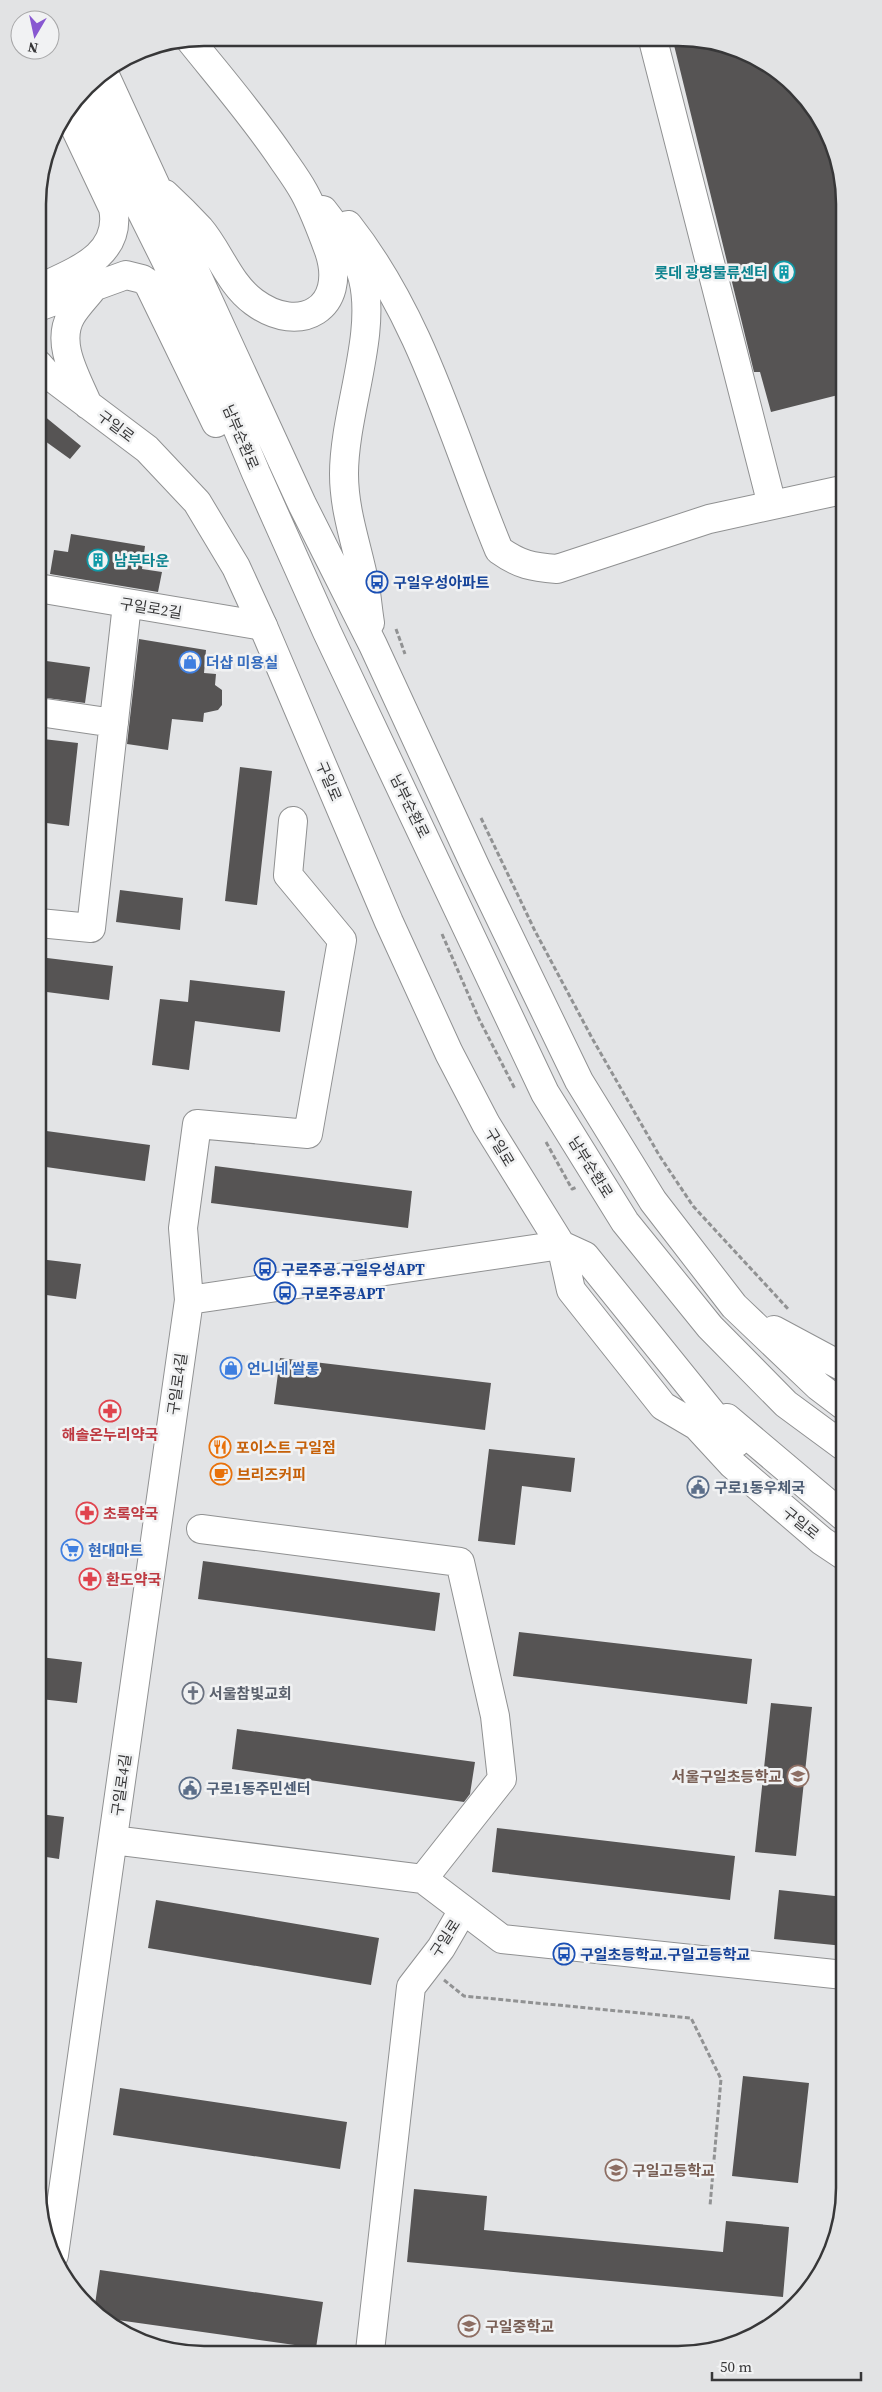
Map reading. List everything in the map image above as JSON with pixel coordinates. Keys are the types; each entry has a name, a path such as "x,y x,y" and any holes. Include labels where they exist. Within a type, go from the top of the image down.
{"main road":[{"path":"655,46 772,505"},
{"path":"196,47 261,128 311,198 341,234 357,261 363,278 366,300 365,333 347,435 344,475 347,513 365,584 373,645"},
{"name":"남부순환로","path":"107,80 302,504 373,645 476,868 579,1081 653,1201 734,1306 818,1386 835,1399"},
{"name":"남부순환로","path":"86,100 172,276 256,473 327,632 545,1093 625,1222 710,1326 786,1404 835,1440"},
{"path":"47,281 102,252 115,232 116,223 113,208 71,119"},
{"path":"152,180 200,230 220,261 252,301 271,312 286,317 308,316 320,308 331,286 333,270 329,252 311,198"},
{"path":"311,198 340,215 361,241 417,336 499,550 515,562 532,567 557,569 709,519 836,491"},
{"path":"47,304 126,275 148,282 215,422 256,473"},
{"path":"88,406 68,359 65,342 71,316 93,288"},
{"name":"구일로","path":"47,374 147,449 197,502 236,567 389,922 449,1053 486,1124 561,1245 572,1290 662,1406 697,1426 732,1464 835,1551"},
{"name":"구일로2길","path":"47,590 263,626"},
{"path":"47,924 91,928 127,604"},
{"path":"47,713 114,723"},
{"name":"구일로4길","path":"56,2241 189,1300 183,1228 196,1124 308,1134 342,940 288,875 293,821"},
{"path":"189,1300 561,1245"},
{"name":"구일로","path":"561,1245 585,1256 684,1381 697,1426"},
{"path":"734,1306 835,1363"},
{"path":"684,1381 835,1510"},
{"path":"684,1381 746,1455 792,1496 835,1528"},
{"path":"201,1529 460,1562 495,1716 502,1779 422,1879"},
{"path":"113,1840 422,1879 463,1910"},
{"name":"구일로","path":"371,2346 411,1987 441,1948 463,1910 502,1939 835,1974"}],"path":[{"path":"396,629 408,661"},
{"path":"481,817 535,931 583,1022 659,1155 693,1206 790,1312"},
{"path":"427,1966 464,1996 691,2018 721,2079 710,2206"}],"building":[{"name":"롯데 광명물류센터","path":"674,46 709,49 729,55 748,63 774,79 790,92 815,125 833,173 836,204 836,396 771,412 760,372 754,372"},
{"path":"47,418 81,446 70,459 47,442"},
{"name":"남부타운","path":"71,534 145,546 142,569 162,572 158,592 50,574 54,550 68,552"},
{"path":"139,639 206,650 204,673 216,674 215,685 222,690 222,705 218,710 204,713 203,722 172,719 168,750 127,744"},
{"path":"47,661 90,667 85,703 47,698"},
{"path":"47,739 78,743 69,826 47,823"},
{"path":"240,767 272,771 257,905 225,901"},
{"path":"120,890 183,898 180,930 116,922"},
{"path":"47,958 113,966 109,1000 47,992"},
{"path":"190,980 285,991 280,1032 195,1021 189,1070 152,1065 160,999 188,1002"},
{"path":"47,1131 150,1145 145,1181 47,1167"},
{"path":"215,1166 412,1191 408,1228 211,1203"},
{"path":"46,1260 81,1264 76,1299 46,1295"},
{"path":"280,1358 491,1383 485,1430 274,1404"},
{"path":"489,1449 575,1458 571,1492 522,1486 515,1545 478,1541"},
{"path":"203,1561 440,1593 435,1631 198,1599"},
{"path":"519,1632 752,1659 747,1704 513,1676"},
{"path":"46,1658 82,1662 77,1703 46,1700"},
{"path":"771,1703 812,1707 796,1856 755,1852"},
{"path":"237,1729 475,1762 470,1794 464,1802 232,1769"},
{"path":"46,1815 64,1817 59,1859 46,1857"},
{"path":"497,1828 735,1856 730,1900 492,1872"},
{"path":"779,1890 835,1896 835,1945 774,1939"},
{"path":"156,1900 379,1938 371,1985 148,1948"},
{"path":"743,2076 809,2083 798,2183 732,2176"},
{"path":"120,2088 347,2122 340,2169 113,2135"},
{"path":"414,2189 487,2196 484,2230 723,2252 726,2221 789,2227 783,2297 407,2262"},
{"path":"100,2270 323,2302 316,2346 302,2346 118,2320 95,2303"}],"place":[{"name":"롯데 광명물류센터","path":"784,272"},
{"name":"남부타운","path":"98,560"},
{"name":"구일우성아파트","path":"377,582"},
{"name":"더샵 미용실","path":"190,662"},
{"name":"구로주공.구일우성APT","path":"265,1269"},
{"name":"구로주공APT","path":"285,1293"},
{"name":"언니네 쌀롱","path":"231,1368"},
{"name":"해솔온누리약국","path":"110,1411"},
{"name":"포이스트 구일점","path":"220,1447"},
{"name":"브리즈커피","path":"221,1474"},
{"name":"구로1동우체국","path":"698,1487"},
{"name":"초록약국","path":"87,1513"},
{"name":"현대마트","path":"72,1550"},
{"name":"환도약국","path":"90,1579"},
{"name":"서울참빛교회","path":"193,1693"},
{"name":"서울구일초등학교","path":"798,1776"},
{"name":"구로1동주민센터","path":"190,1788"},
{"name":"구일초등학교.구일고등학교","path":"564,1954"},
{"name":"구일고등학교","path":"616,2170"},
{"name":"구일중학교","path":"469,2326"}]}
